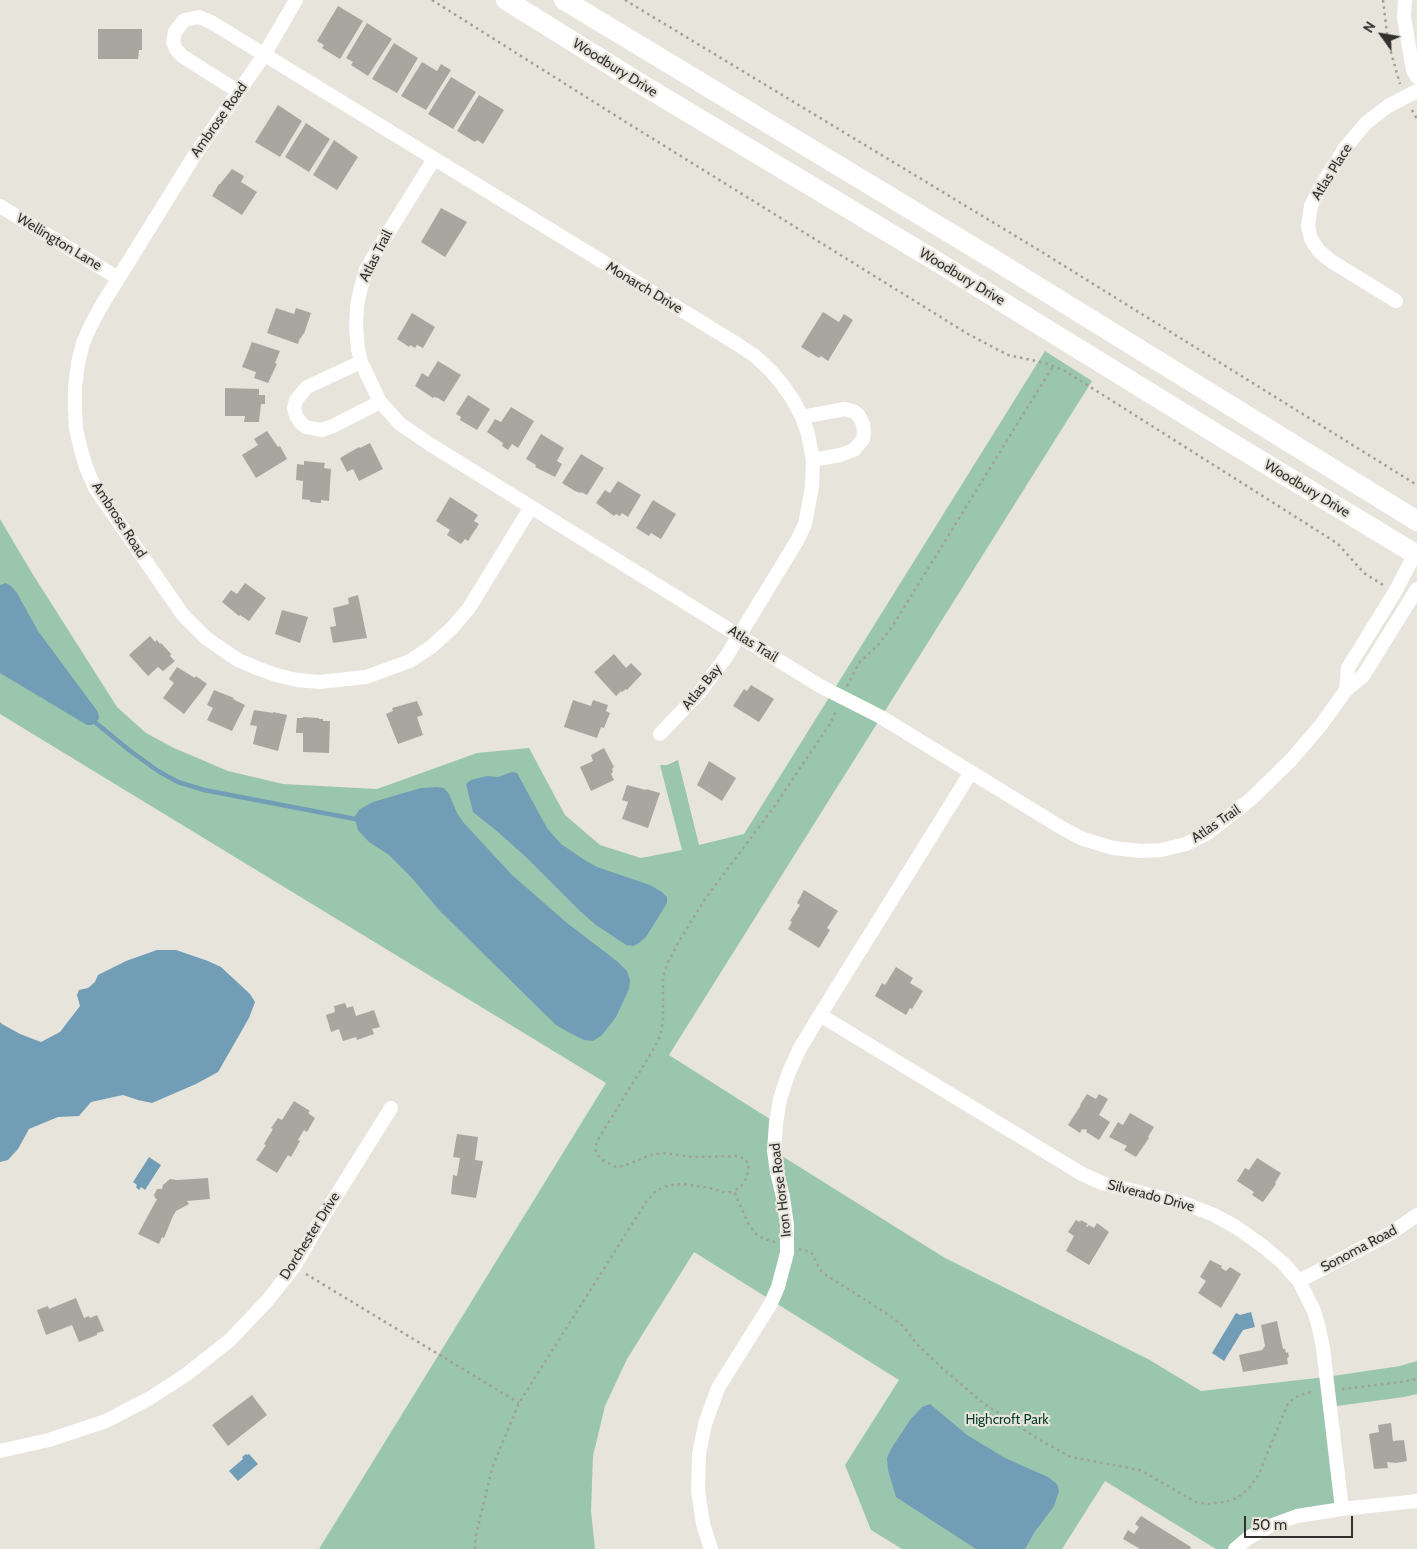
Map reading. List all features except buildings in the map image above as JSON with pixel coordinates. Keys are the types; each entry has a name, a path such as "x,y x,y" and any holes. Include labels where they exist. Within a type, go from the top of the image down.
{"main road":[{"name":"Woodbury Drive","path":"506,0 657,94 931,258 1228,441 1416,553"},
{"path":"564,0 984,254 1417,521"}],"street":[{"name":"Ambrose Road","path":"296,0 264,54 194,156 118,278 83,343 75,387 76,429 86,467 95,488 183,615 206,638 238,660 276,675 297,680 320,682 343,681 390,670 410,661 431,647 452,628 469,608 531,507"},
{"path":"1405,0 1404,17 1413,70 1417,77"},
{"name":"Monarch Drive","path":"238,92 182,56 176,49 174,42 175,32 184,20 191,18 205,19 264,54 755,356 770,370 782,384 802,417 808,434 813,460 812,486 805,524 797,541 740,636"},
{"name":"Atlas Place","path":"1396,301 1319,251 1311,239 1308,226 1311,206 1317,193 1346,148 1366,123 1388,106 1417,91"},
{"name":"Atlas Trail","path":"434,159 366,270 357,306 356,327 361,362 380,402 400,424 820,686 881,717 1062,828 1090,841 1113,848 1128,850 1161,850 1175,847 1206,834 1228,818 1251,799 1297,754 1322,724 1346,690 1363,676 1417,589"},
{"name":"Wellington Lane","path":"0,206 118,278"},
{"path":"361,362 307,387 296,400 294,408 296,416 300,423 306,427 321,430 333,426 380,402"},
{"path":"802,417 844,409 855,412 863,424 863,438 854,450 840,455 813,460"},
{"name":"Atlas Trail","path":"1346,690 1348,668 1395,592 1416,553"},
{"name":"Atlas Bay","path":"660,734 699,693 740,636"},
{"name":"Iron Horse Road","path":"712,1549 703,1524 698,1490 699,1454 705,1424 718,1388 770,1305 783,1271 787,1253 787,1225 775,1158 776,1123 780,1099 789,1072 800,1048 820,1015 971,772"},
{"name":"Silverado Drive","path":"820,1015 1082,1174 1102,1183 1183,1203 1212,1214 1236,1227 1283,1263 1299,1281 1314,1311 1319,1328 1342,1509"},
{"name":"Dorchester Drive","path":"0,1451 49,1440 106,1421 150,1398 187,1374 230,1340 267,1301 294,1267 391,1108"},
{"name":"Sonoma Road","path":"1299,1281 1391,1233 1417,1215"},
{"path":"1235,1549 1248,1538 1270,1526 1297,1516 1417,1500"}],"path":[{"path":"432,0 968,334 1008,355 1053,366 1098,392 1338,544 1364,573 1386,586"},
{"path":"624,0 1037,249 1417,485"},
{"path":"1383,0 1388,42 1401,86"},
{"path":"1412,111 1417,119"},
{"path":"850,679 859,664 878,645 892,627 1053,366"},
{"path":"475,1549 476,1535 492,1468 518,1403 646,1202 657,1190 670,1185 684,1184 726,1193 734,1191 743,1184 747,1177 749,1164 745,1159 738,1156 693,1157 663,1153 651,1155 616,1167 602,1160 595,1148 599,1138 660,1036 663,1021 663,978 667,964 681,938 705,899 804,764 830,724 838,707"},
{"path":"734,1191 748,1223 755,1233 771,1242"},
{"path":"805,1250 813,1254 821,1271 826,1275 903,1326 942,1368 983,1403 1042,1442 1071,1457 1140,1470 1196,1502 1209,1504 1224,1502 1236,1498 1248,1488 1259,1474 1288,1404 1296,1397 1310,1393"},
{"path":"294,1267 518,1403"},
{"path":"1339,1390 1417,1379"}],"green space":[{"name":"Highcroft Park","path":"1045,351 1092,381 669,1055 776,1123 774,1151 945,1258 1148,1359 1201,1391 1326,1377 1400,1366 1417,1361 1417,1394 1329,1407 1342,1509 1297,1516 1235,1549 1216,1549 1105,1481 1062,1549 902,1549 871,1530 845,1465 899,1380 694,1252 627,1359 605,1406 593,1456 591,1511 595,1549 319,1549 606,1083 0,714 0,519 117,707 146,733 174,748 228,771 283,784 377,789 477,753 529,748 565,815 600,845 641,858 682,850 660,765 667,765 678,760 699,845 744,834"}],"water":[{"path":"6,583 17,593 38,631 98,712 99,718 96,723 87,725 0,673 0,585"},
{"path":"512,772 517,773 547,828 561,844 597,867 650,885 667,897 667,903 646,937 639,943 633,946 626,945 596,925 527,858 473,812 466,784 471,780 487,776 498,777"},
{"path":"421,788 444,788 463,822 512,875 567,923 627,971 630,980 629,989 616,1017 602,1035 593,1041 584,1040 556,1025 440,911 389,855 369,842 358,830 355,816 360,809 373,802"},
{"path":"157,950 176,950 221,967 250,994 255,1002 249,1018 218,1072 196,1084 152,1103 123,1095 91,1102 79,1116 58,1117 29,1129 18,1149 8,1160 0,1162 0,1022 20,1034 41,1042 60,1032 80,1006 77,995 79,990 88,988 95,982 98,975 126,961"},
{"path":"149,1157 161,1165 145,1190 141,1187 139,1190 133,1182"},
{"path":"1251,1312 1255,1327 1243,1330 1224,1361 1212,1353 1236,1313 1240,1315"},
{"path":"930,1404 967,1435 1005,1458 1048,1477 1057,1484 1059,1491 1054,1506 1025,1549 976,1549 896,1497 888,1470 887,1458 910,1420 922,1407"},
{"path":"246,1454 249,1454 258,1464 238,1481 229,1471"}],"waterway":[{"path":"96,723 158,771 178,782 204,790 355,819"}]}
